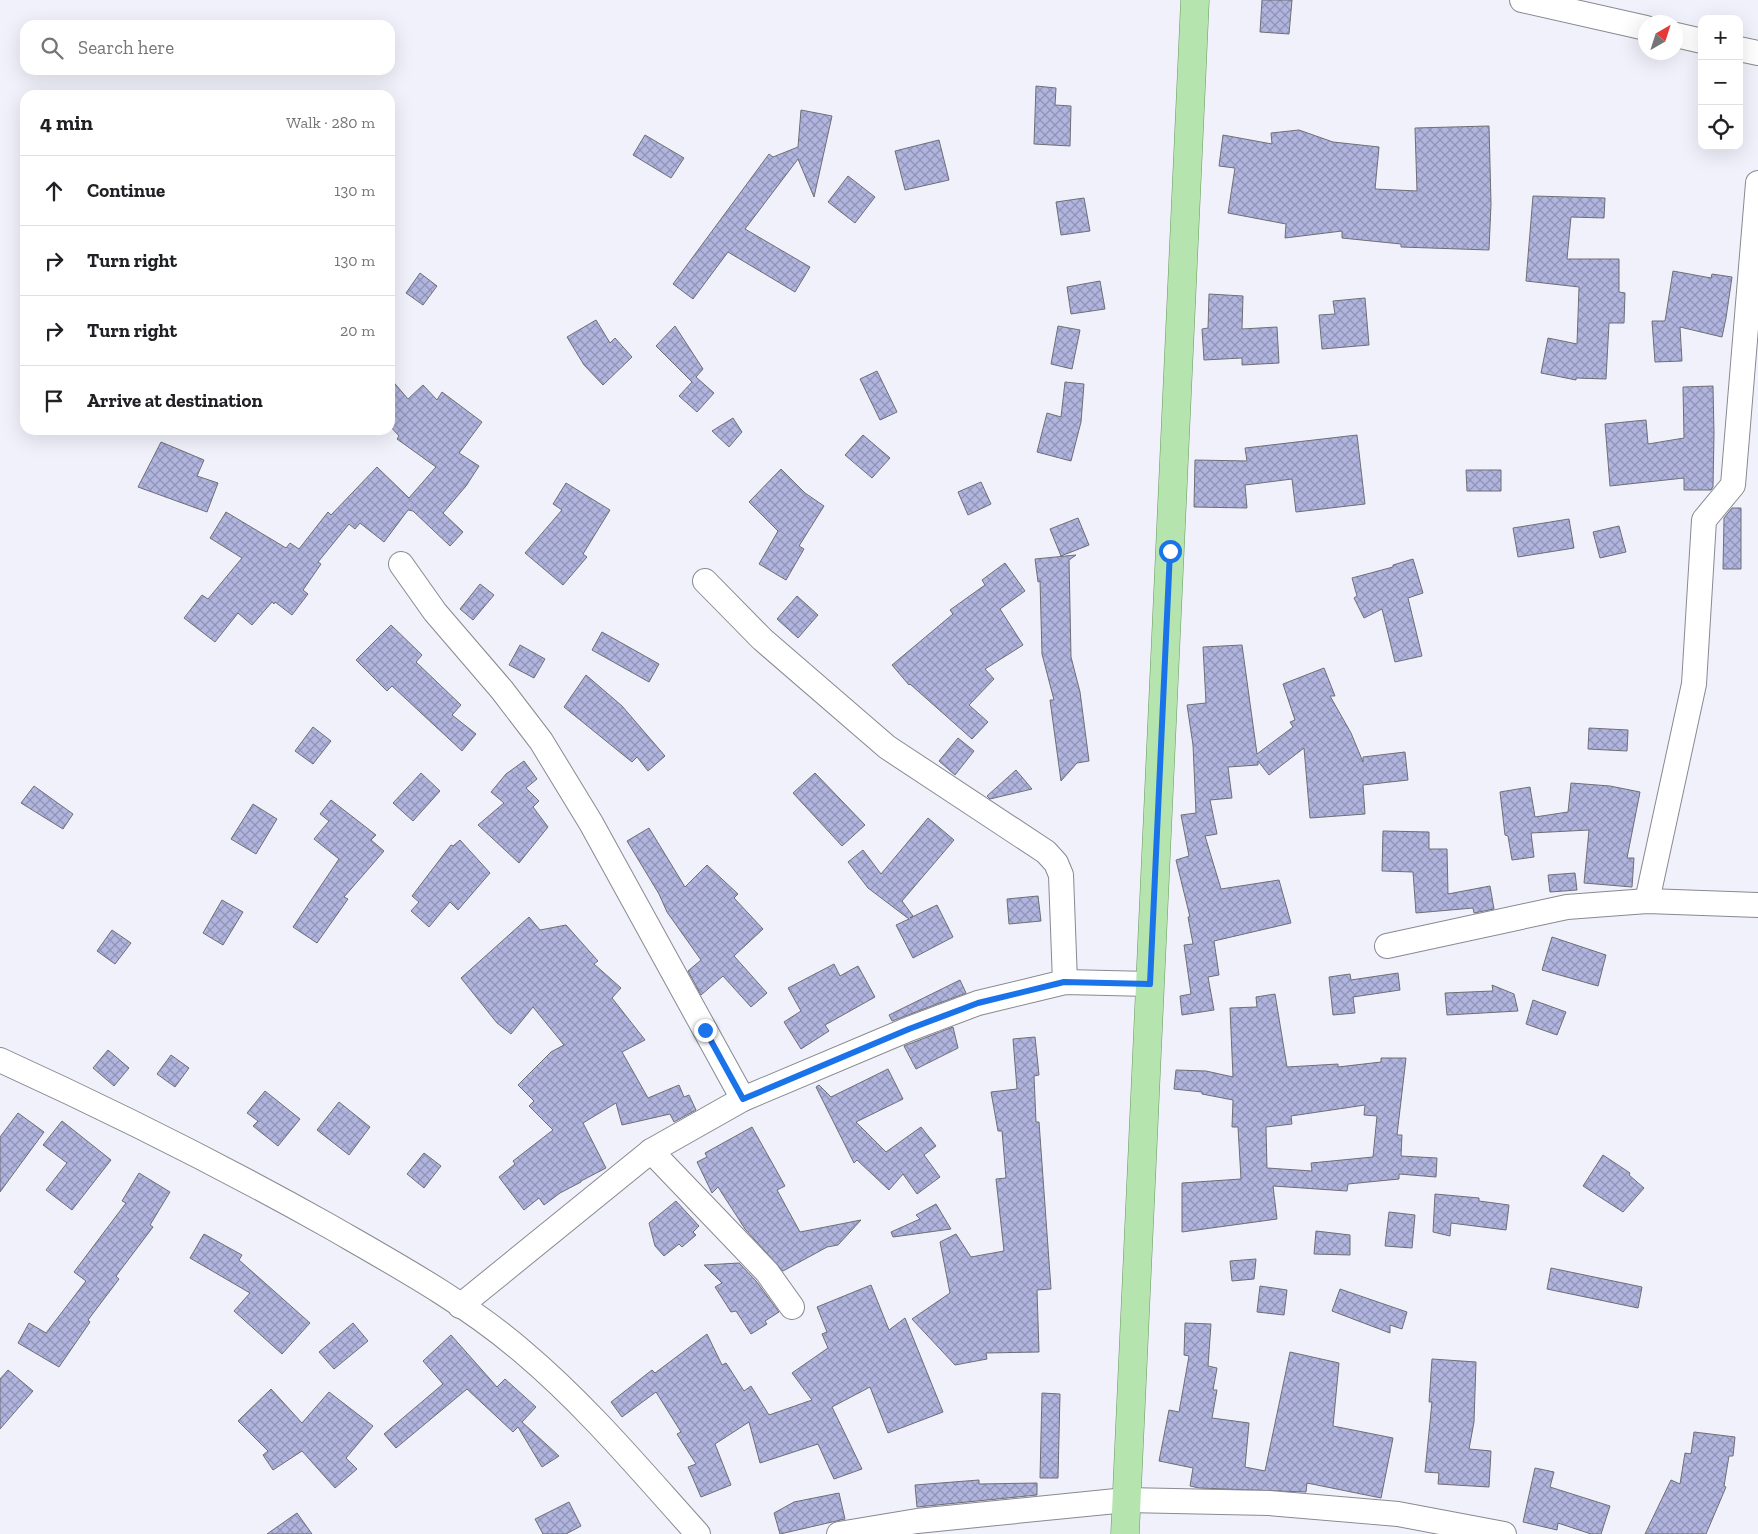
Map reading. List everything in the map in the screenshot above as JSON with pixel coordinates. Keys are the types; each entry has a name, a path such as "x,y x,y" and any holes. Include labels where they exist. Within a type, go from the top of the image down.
{"main road":[{"path":"1124,1534 1195,0"}],"street":[{"path":"1522,0 1638,26"},
{"path":"1683,37 1698,40"},
{"path":"1743,50 1758,53"},
{"path":"1647,901 1694,684 1704,520 1732,485 1758,183"},
{"path":"402,564 435,612 502,690 541,741 591,824 743,1099"},
{"path":"706,582 762,639 887,747 1046,852 1056,862 1061,875 1064,982"},
{"path":"1387,946 1567,907 1647,901 1758,905"},
{"path":"460,1306 651,1151 743,1099 909,1029 978,1003 1064,982 1150,984"},
{"path":"0,1060 225,1168 375,1253 460,1306 522,1351 564,1391 698,1534"},
{"path":"651,1151 767,1272 792,1306"},
{"path":"838,1534 917,1521 1126,1500 1269,1503 1398,1514 1504,1534"}],"building":[{"path":"1262,0 1292,0 1289,34 1260,32"},
{"path":"1036,86 1056,88 1055,105 1071,106 1070,146 1034,144"},
{"path":"801,110 832,116 814,197 798,159 745,229 810,267 795,292 728,252 693,299 673,284 769,154 773,157 798,147"},
{"path":"1489,126 1491,204 1489,250 1401,247 1401,244 1342,238 1342,231 1285,238 1286,224 1228,213 1235,168 1219,166 1223,135 1272,144 1271,133 1299,130 1333,142 1379,147 1375,189 1417,191 1415,128"},
{"path":"645,135 684,158 671,178 633,155"},
{"path":"939,140 949,180 905,190 895,151"},
{"path":"848,176 875,197 855,223 828,202"},
{"path":"1533,196 1605,198 1604,218 1571,217 1567,259 1619,259 1619,292 1625,293 1624,323 1609,323 1606,379 1576,378 1576,380 1541,373 1548,338 1577,344 1579,287 1526,281"},
{"path":"1084,198 1090,231 1061,235 1056,202"},
{"path":"1673,271 1711,278 1712,274 1732,277 1726,318 1722,337 1680,327 1682,361 1655,362 1652,321 1665,321"},
{"path":"420,273 437,286 423,305 406,293"},
{"path":"1100,281 1105,309 1071,314 1067,287"},
{"path":"1209,294 1243,296 1242,329 1277,327 1279,363 1242,365 1242,358 1204,360 1202,329 1208,328"},
{"path":"1365,298 1369,345 1322,349 1319,315 1335,314 1333,301"},
{"path":"596,320 610,343 615,338 632,357 603,385 584,365 567,337"},
{"path":"675,326 703,369 696,377 714,393 697,412 679,396 692,382 656,346"},
{"path":"1058,326 1080,330 1072,369 1051,364"},
{"path":"877,371 897,412 880,420 860,379"},
{"path":"1065,382 1084,384 1081,422 1071,461 1037,452 1047,413 1061,417"},
{"path":"395,384 408,399 423,385 437,400 442,392 482,422 459,453 479,466 466,486 443,513 463,532 450,546 413,511 408,510 384,542 360,523 355,529 349,524 318,562 321,564 303,590 308,594 292,615 275,602 274,604 272,602 252,625 238,613 215,642 184,618 202,595 208,599 242,558 210,538 226,512 286,548 290,543 299,549 328,512 331,515 377,467 409,498 436,467 397,439 399,436 395,432"},
{"path":"1713,386 1713,487 1711,490 1684,490 1684,478 1610,486 1605,424 1646,420 1648,444 1684,438 1683,387"},
{"path":"733,418 742,432 729,447 712,431"},
{"path":"863,435 890,458 872,478 845,455"},
{"path":"1357,435 1365,504 1296,512 1292,479 1245,485 1247,508 1194,507 1195,460 1247,461 1245,448"},
{"path":"161,442 204,460 197,476 218,483 207,512 138,487"},
{"path":"781,469 805,493 824,506 799,546 804,549 786,580 759,564 778,531 749,502"},
{"path":"1466,470 1501,470 1501,491 1467,491"},
{"path":"981,482 991,504 968,515 958,492"},
{"path":"566,483 610,510 583,554 587,557 563,585 525,553 562,510 553,504"},
{"path":"1732,508 1741,508 1741,569 1723,569 1724,518"},
{"path":"1078,518 1089,545 1061,556 1050,529"},
{"path":"1569,519 1574,548 1518,557 1513,528"},
{"path":"1619,526 1626,552 1600,558 1593,532"},
{"path":"1076,555 1069,560 1071,657 1080,692 1089,761 1077,763 1061,781 1050,700 1054,700 1042,654 1040,581 1038,582 1035,559"},
{"path":"1413,559 1423,593 1408,598 1422,656 1395,662 1382,609 1364,618 1354,598 1357,596 1352,578 1393,567 1393,565"},
{"path":"1005,563 1025,591 1000,609 1023,645 985,669 994,679 969,705 988,722 972,739 909,685 892,665 953,614 950,610 985,585 982,580"},
{"path":"480,584 494,595 473,620 460,609"},
{"path":"797,596 818,615 798,638 777,619"},
{"path":"391,625 422,655 416,662 461,705 452,715 476,734 462,751 392,686 387,691 356,660"},
{"path":"602,632 659,664 649,682 592,650"},
{"path":"520,645 545,659 534,678 509,665"},
{"path":"1242,645 1257,754 1293,727 1290,722 1295,720 1283,684 1324,668 1335,696 1330,696 1351,733 1363,762 1363,757 1405,752 1408,780 1363,785 1365,814 1310,818 1304,748 1269,775 1258,761 1258,765 1228,767 1232,798 1210,800 1217,834 1205,836 1221,889 1279,880 1291,923 1214,941 1219,975 1208,977 1214,1010 1182,1015 1180,996 1191,994 1184,945 1193,944 1188,917 1190,917 1176,860 1189,856 1181,815 1196,813 1193,745 1187,705 1206,703 1203,647"},
{"path":"586,675 622,706 665,756 648,771 637,757 632,762 564,707"},
{"path":"313,727 331,741 313,764 295,751"},
{"path":"1589,728 1628,730 1627,751 1588,749"},
{"path":"958,738 974,751 955,775 939,761"},
{"path":"524,761 537,779 526,788 539,801 533,807 548,827 519,863 478,825 504,803 491,792 506,774"},
{"path":"1016,770 1032,789 990,799 987,796"},
{"path":"421,773 440,791 413,821 393,803"},
{"path":"815,773 865,825 842,846 793,793"},
{"path":"1571,783 1610,786 1640,792 1627,858 1634,858 1632,887 1584,883 1589,830 1531,833 1534,857 1512,860 1508,836 1505,835 1500,792 1530,787 1535,817 1568,812"},
{"path":"34,786 73,814 63,829 21,803"},
{"path":"331,800 376,835 371,840 384,851 344,897 348,899 317,943 293,927 339,859 314,839 329,821 320,814"},
{"path":"253,804 277,819 256,854 231,839"},
{"path":"928,818 954,840 902,901 913,916 910,918 937,905 953,937 913,958 896,925 909,919 868,888 848,862 863,850 881,874"},
{"path":"649,828 685,887 707,865 738,894 734,898 763,929 734,956 767,993 751,1007 723,976 701,995 688,971 701,960 667,912 659,894 627,841"},
{"path":"1383,831 1429,832 1429,849 1447,849 1448,894 1490,886 1494,909 1474,913 1473,908 1416,913 1413,872 1382,871"},
{"path":"460,840 490,873 458,910 450,902 429,927 411,911 419,902 412,896 451,845 453,846"},
{"path":"1575,873 1577,890 1550,892 1548,875"},
{"path":"1038,896 1041,921 1009,924 1007,899"},
{"path":"222,900 243,912 223,945 203,933"},
{"path":"529,917 540,930 566,925 598,961 594,964 621,988 612,998 645,1040 622,1052 648,1098 679,1085 684,1097 689,1095 696,1110 674,1122 670,1114 622,1125 616,1103 583,1123 606,1168 560,1193 544,1205 539,1198 524,1210 499,1177 515,1164 513,1161 553,1130 529,1106 534,1101 518,1085 551,1052 564,1045 533,1007 511,1034 497,1023 461,978"},
{"path":"112,930 131,943 115,964 97,951"},
{"path":"1552,937 1606,955 1598,986 1542,970"},
{"path":"834,964 840,976 858,966 875,997 825,1025 829,1031 801,1049 784,1022 801,1011 788,988"},
{"path":"1398,973 1400,990 1353,997 1355,1013 1333,1015 1329,977 1350,974 1351,980"},
{"path":"960,980 966,993 892,1021 889,1015"},
{"path":"1492,985 1514,994 1518,1011 1447,1015 1445,993 1493,991"},
{"path":"1275,994 1287,1067 1338,1064 1338,1067 1381,1062 1381,1058 1406,1058 1397,1135 1402,1135 1401,1156 1437,1158 1436,1177 1399,1174 1399,1179 1348,1184 1347,1191 1273,1186 1277,1219 1182,1232 1182,1183 1241,1179 1238,1127 1232,1127 1233,1100 1202,1094 1202,1092 1174,1089 1176,1070 1206,1071 1233,1077 1230,1008 1257,1007 1256,997","holes":["1365,1105 1364,1115 1377,1116 1373,1157 1311,1163 1312,1171 1267,1168 1266,1127 1292,1124 1291,1116"]},
{"path":"1533,1000 1566,1012 1557,1035 1526,1024"},
{"path":"953,1027 958,1048 916,1069 904,1046"},
{"path":"1035,1037 1039,1075 1034,1076 1036,1122 1039,1122 1051,1289 1037,1290 1039,1352 986,1353 987,1359 955,1365 912,1319 950,1293 940,1242 956,1234 971,1257 1004,1251 996,1179 1006,1178 1002,1131 998,1131 991,1092 1017,1089 1013,1039"},
{"path":"108,1050 129,1068 114,1086 93,1068"},
{"path":"171,1055 189,1068 175,1087 157,1074"},
{"path":"888,1069 903,1099 856,1122 886,1152 921,1127 936,1146 924,1155 940,1177 917,1194 903,1174 889,1190 857,1160 854,1163 816,1087 819,1085 831,1097"},
{"path":"265,1091 300,1119 278,1146 253,1126 258,1121 247,1113"},
{"path":"339,1102 370,1127 349,1155 317,1130"},
{"path":"18,1113 44,1132 0,1192 0,1137"},
{"path":"62,1121 111,1160 72,1210 46,1190 67,1163 43,1145"},
{"path":"752,1127 785,1186 777,1190 800,1232 861,1220 838,1245 827,1247 783,1271 745,1229 718,1187 712,1193 697,1162 707,1157 705,1153"},
{"path":"424,1153 441,1166 424,1188 407,1174"},
{"path":"1603,1155 1630,1173 1629,1175 1644,1188 1623,1212 1583,1186"},
{"path":"139,1173 170,1192 150,1225 153,1227 116,1276 119,1279 88,1320 90,1322 59,1367 18,1343 29,1323 46,1333 86,1281 74,1272 126,1203 122,1201"},
{"path":"1435,1194 1479,1198 1479,1201 1509,1205 1506,1230 1451,1223 1450,1236 1433,1232"},
{"path":"676,1201 699,1226 693,1232 696,1235 682,1247 679,1244 664,1256 655,1246 649,1223"},
{"path":"936,1204 951,1229 893,1237 891,1232 920,1219 916,1215"},
{"path":"1389,1212 1415,1215 1412,1248 1385,1246"},
{"path":"1316,1231 1350,1235 1350,1255 1314,1254"},
{"path":"204,1234 242,1255 239,1260 310,1323 282,1354 234,1311 250,1293 190,1258"},
{"path":"1256,1259 1254,1279 1232,1281 1230,1261"},
{"path":"739,1263 756,1281 779,1312 765,1321 767,1324 751,1334 736,1311 731,1312 715,1287 722,1283 704,1265"},
{"path":"1551,1268 1642,1287 1638,1308 1547,1289"},
{"path":"871,1285 889,1330 905,1318 943,1412 888,1433 870,1387 832,1407 862,1469 834,1479 818,1444 760,1463 749,1422 715,1444 731,1485 701,1497 688,1467 696,1464 677,1434 681,1432 656,1392 622,1417 611,1402 652,1370 655,1373 707,1334 722,1365 726,1363 744,1391 751,1386 769,1415 812,1400 792,1373 828,1348 822,1334 827,1332 817,1307"},
{"path":"1260,1286 1287,1290 1284,1315 1257,1312"},
{"path":"1340,1289 1407,1312 1402,1329 1390,1325 1390,1333 1332,1311"},
{"path":"353,1323 368,1341 334,1369 319,1352"},
{"path":"1185,1323 1211,1324 1208,1366 1217,1368 1213,1390 1217,1390 1212,1418 1249,1423 1245,1467 1265,1471 1290,1352 1339,1363 1333,1426 1393,1438 1381,1498 1307,1483 1306,1492 1199,1488 1190,1486 1193,1468 1159,1461 1169,1410 1179,1412 1189,1356 1184,1355"},
{"path":"451,1335 497,1387 505,1379 536,1407 522,1422 559,1456 542,1467 518,1427 513,1432 467,1389 396,1448 384,1434 443,1384 423,1361"},
{"path":"1432,1359 1476,1362 1474,1422 1469,1449 1491,1451 1489,1487 1438,1484 1439,1473 1425,1472 1432,1402 1429,1402"},
{"path":"8,1370 33,1391 0,1429 0,1379"},
{"path":"271,1389 302,1423 329,1392 373,1426 346,1458 357,1469 335,1488 302,1451 273,1470 263,1455 268,1451 238,1421"},
{"path":"1042,1393 1060,1394 1058,1478 1040,1478"},
{"path":"1694,1432 1735,1437 1733,1456 1729,1456 1724,1486 1726,1487 1706,1534 1645,1534 1671,1480 1680,1484 1685,1453 1691,1454"},
{"path":"1535,1468 1554,1472 1550,1487 1610,1506 1601,1534 1591,1534 1558,1523 1557,1530 1523,1522"},
{"path":"979,1480 979,1484 1037,1483 1037,1495 917,1507 915,1485"},
{"path":"839,1493 845,1519 780,1534 774,1513 794,1502"},
{"path":"569,1502 581,1526 566,1534 543,1534 535,1519"},
{"path":"297,1513 312,1534 267,1534"}],"route":[{"path":"705,1030 743,1099 909,1029 978,1003 1064,982 1150,984 1170,551"}]}
